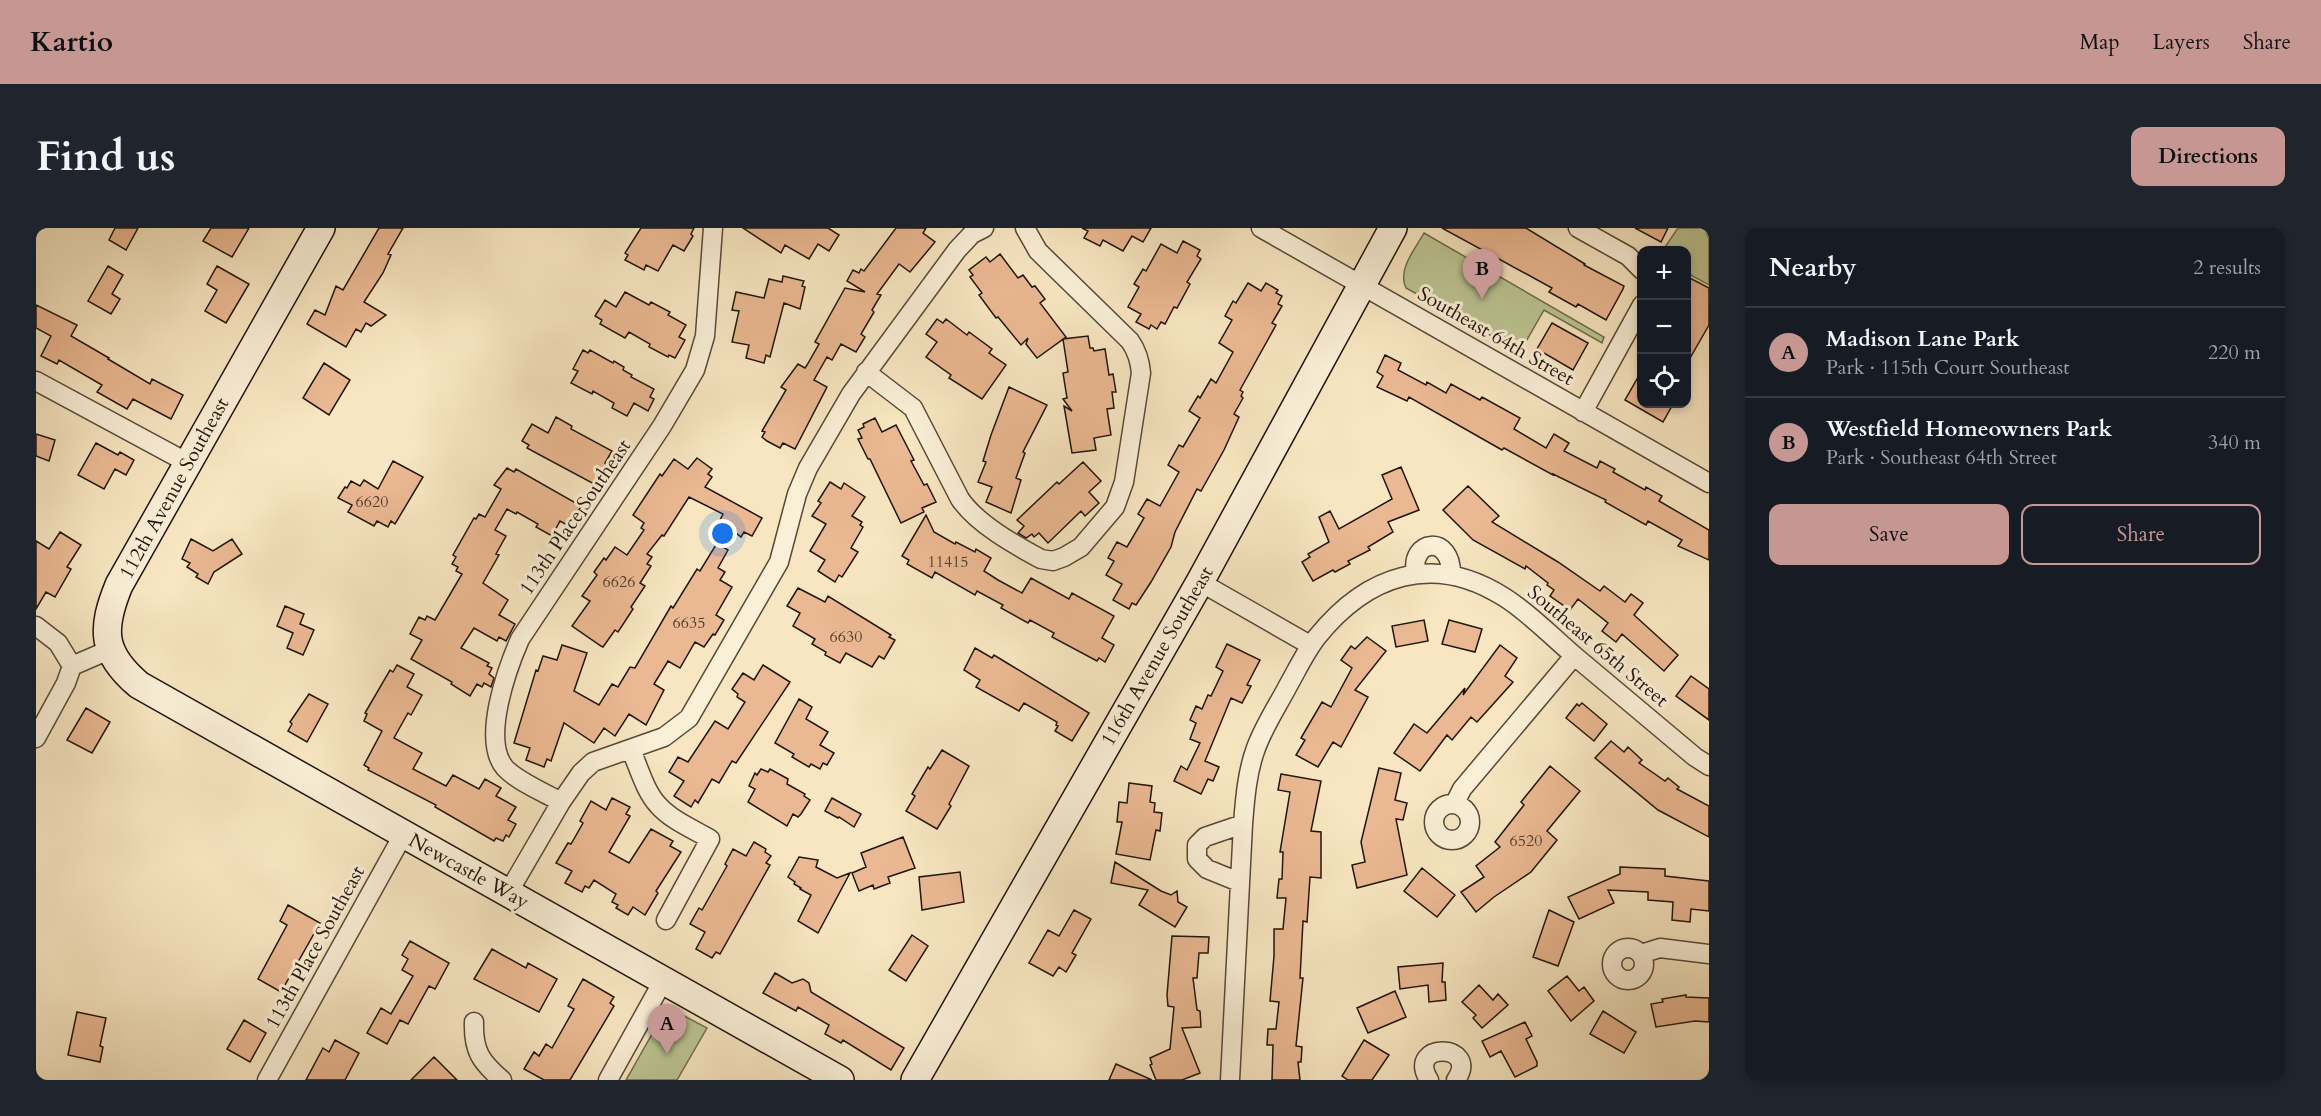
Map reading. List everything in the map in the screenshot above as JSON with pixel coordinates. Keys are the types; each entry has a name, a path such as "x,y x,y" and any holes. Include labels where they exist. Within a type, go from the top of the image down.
{"main road":[{"name":"112th Avenue Southeast","path":"109,650 108,619 119,585 321,228"},
{"name":"116th Avenue Southeast","path":"915,1080 1200,582 1393,228"},
{"name":"Newcastle Way","path":"109,650 123,672 139,686 840,1080"}],"street":[{"name":"113th Place Southeast","path":"561,802 505,768 496,747 495,720 520,639 656,435 695,370 705,336 713,228"},
{"path":"866,372 912,408 967,510 1027,552 1041,559 1053,561 1081,547 1107,519 1120,496 1141,373 1140,363 1137,351 1130,341 1038,251 1025,228"},
{"path":"1578,228 1628,256 1637,266"},
{"name":"Southeast 64th Street","path":"1264,229 1709,483"},
{"path":"508,893 561,802 581,773 593,762 664,737 689,718 779,562 797,494 808,468 850,394 974,230"},
{"path":"1583,412 1637,312"},
{"path":"36,381 188,463"},
{"path":"1230,1080 1243,824 1246,792 1256,748 1310,645 1325,627 1354,600 1385,583 1424,573 1415,560 1417,554 1427,547 1439,547 1448,554 1451,575"},
{"name":"Southeast 65th Street","path":"1424,573 1451,575 1484,586 1504,597 1695,757 1709,766"},
{"path":"1200,582 1310,645"},
{"path":"36,626 58,643 72,666"},
{"path":"36,738 66,684 72,666 109,650"},
{"path":"1455,803 1462,789 1574,656"},
{"path":"631,750 657,805 710,839 666,920"},
{"path":"1239,882 1207,869 1197,859 1197,845 1205,837 1243,824"},
{"name":"113th Place Southeast","path":"267,1080 403,835"},
{"path":"1641,954 1660,948 1709,954"},
{"path":"608,1080 663,981"},
{"path":"474,1022 475,1047 480,1057 502,1080"},
{"path":"1429,1080 1425,1072 1426,1060 1430,1054 1442,1050 1454,1054 1458,1059 1461,1071 1456,1080"}],"green space":[{"path":"1678,228 1705,228 1709,239 1709,285 1691,275 1691,246 1666,246"},
{"path":"1424,233 1604,337 1602,343 1544,310 1520,352 1406,288 1405,267"},
{"path":"673,1010 707,1028 677,1080 626,1080 664,1013"}],"building":[{"path":"115,228 138,228 126,250 109,240"},
{"path":"211,228 249,228 232,257 203,241"},
{"path":"379,228 403,228 388,254 391,255 383,273 364,302 386,315 371,326 366,323 361,332 356,329 346,347 307,324 315,310 325,315 336,286 343,290"},
{"path":"641,228 694,228 691,234 693,236 684,251 673,245 658,271 646,265 644,270 625,260 628,255 625,253"},
{"path":"743,228 828,228 839,235 829,251 818,244 809,259 785,245 781,253"},
{"path":"896,228 926,228 923,233 935,242 910,272 899,264 877,294 881,295 861,334 865,337 856,352 841,344 832,360 827,357 814,380 827,387 795,449 783,443 780,448 767,441 762,437 765,432 762,431 786,390 781,387 798,364 805,368 807,365 819,344 815,342 845,288 865,292 847,281 853,270 859,273 861,269 864,271"},
{"path":"1082,228 1151,228 1143,242 1132,236 1123,251 1103,240 1100,246 1084,238 1088,231"},
{"path":"1442,228 1526,228 1584,265 1624,286 1606,320 1578,304 1576,307 1549,292 1552,288"},
{"path":"1635,228 1668,228 1661,242"},
{"path":"1183,241 1200,250 1197,256 1201,259 1187,282 1190,284 1177,308 1174,307 1165,324 1161,322 1157,329 1151,325 1149,329 1136,322 1141,314 1128,307 1139,287 1134,284 1143,269 1146,271 1161,244 1177,253"},
{"path":"1000,254 1018,278 1023,275 1032,287 1035,286 1045,299 1040,303 1066,337 1037,358 1026,344 1028,338 1021,345 998,317 996,318 979,295 982,293 970,277 973,275 969,270 986,257 990,262"},
{"path":"108,266 123,275 112,294 120,299 111,314 88,301"},
{"path":"217,266 249,284 226,323 205,311 217,290 207,284"},
{"path":"783,276 804,281 802,286 805,287 800,309 784,303 770,357 766,355 764,363 746,358 749,345 732,342 739,311 732,310 736,292 764,298 769,279 782,282"},
{"path":"1691,279 1709,288 1709,325 1691,356"},
{"path":"1248,283 1261,291 1266,283 1278,290 1276,293 1282,296 1278,304 1282,306 1272,323 1276,325 1240,390 1243,392 1241,396 1243,398 1234,414 1239,417 1224,450 1201,491 1197,489 1175,532 1171,547 1151,582 1136,605 1132,603 1129,609 1113,600 1122,584 1106,575 1114,561 1108,558 1117,542 1127,547 1144,518 1138,514 1147,499 1160,506 1179,472 1168,465 1179,445 1183,447 1200,418 1189,411 1211,379 1216,383 1233,352 1219,343 1232,320 1225,316 1233,301 1236,303"},
{"path":"625,292 649,305 651,302 670,312 668,315 686,325 679,337 685,340 675,358 669,355 668,357 649,347 650,344 629,332 625,338 600,324 602,320 595,316 605,300 616,307"},
{"path":"36,305 77,325 71,336 108,359 150,384 152,379 183,395 171,419 133,399 127,409 97,392 102,385 59,360 57,364 41,356 51,336 36,328"},
{"path":"937,319 943,323 946,319 967,335 969,332 992,349 989,353 1006,365 982,399 949,378 951,375 926,357 937,342 926,334"},
{"path":"1552,323 1588,343 1573,370 1537,349"},
{"path":"1088,336 1090,348 1094,351 1105,349 1109,375 1113,374 1116,392 1112,392 1114,408 1107,409 1111,435 1094,438 1096,450 1072,453 1064,406 1072,411 1063,399 1067,398 1063,373 1068,372 1063,339"},
{"path":"583,350 588,353 590,350 613,363 614,361 624,367 623,370 632,375 631,377 654,389 650,397 654,399 648,411 634,403 627,416 612,408 614,403 593,391 592,394 571,383 578,371 573,369"},
{"path":"1385,355 1401,363 1398,370 1426,385 1427,382 1446,393 1451,384 1480,400 1482,397 1520,418 1514,429 1546,448 1554,434 1569,443 1564,451 1597,468 1600,461 1615,469 1613,472 1645,490 1646,487 1662,496 1659,501 1709,530 1709,560 1678,546 1682,540 1648,521 1646,525 1605,502 1606,500 1504,448 1502,450 1409,397 1407,401 1377,387 1383,376 1377,372"},
{"path":"324,363 350,380 329,415 303,398"},
{"path":"1637,379 1637,407 1625,400"},
{"path":"1009,387 1047,405 1023,452 1025,453 1016,478 1021,480 1011,513 986,502 992,487 978,482 986,462 983,461 991,435"},
{"path":"1639,408 1671,408 1663,422"},
{"path":"556,417 572,426 571,429 612,451 605,463 611,466 601,484 595,481 594,484 527,448 529,445 522,441 532,424 548,433"},
{"path":"875,418 882,432 896,425 914,460 911,461 936,502 922,508 924,512 901,523 858,439 862,438 858,430 864,427 863,424"},
{"path":"36,434 55,440 49,461 36,456"},
{"path":"96,443 118,455 120,452 134,460 126,475 115,469 104,489 78,475"},
{"path":"697,458 712,469 708,474 712,477 705,487 762,518 752,536 744,532 741,537 720,520 723,514 689,497 664,536 662,535 647,554 652,557 647,564 651,566 640,583 645,586 631,607 633,609 618,632 615,630 603,647 601,646 572,626 590,601 582,596 597,575 594,572 615,547 627,555 644,530 641,528 644,523 633,515 660,474 662,476 674,459 688,469"},
{"path":"393,461 423,477 395,524 391,521 388,527 377,521 374,526 348,512 352,505 338,498 345,487 347,488 351,481 360,486 364,480 378,489"},
{"path":"1083,462 1101,481 1089,492 1099,503 1085,516 1081,511 1048,543 1039,533 1034,537 1032,534 1026,538 1018,533 1024,526 1017,520 1057,482 1059,484"},
{"path":"1401,467 1419,510 1388,522 1393,532 1368,547 1370,550 1348,561 1350,564 1313,581 1302,562 1310,557 1308,554 1329,542 1319,517 1330,511 1339,529 1392,499 1382,475"},
{"path":"507,468 514,472 516,469 581,506 579,510 586,514 576,530 560,521 552,536 536,527 538,524 507,509 495,530 506,536 496,554 499,555 483,583 508,600 499,615 515,624 506,641 499,637 497,641 474,628 461,648 489,663 487,666 492,668 489,674 494,678 491,687 484,683 482,687 477,684 470,696 451,684 452,682 411,659 422,640 410,634 419,617 425,620 427,616 435,620 462,574 456,571 458,567 452,564 456,557 453,555 474,518 476,519 479,514 485,517 501,489 494,485"},
{"path":"830,482 841,489 844,483 865,497 852,516 862,522 860,525 863,527 851,548 858,552 842,577 839,575 835,582 818,571 825,560 810,551 826,524 812,516 821,503 818,501"},
{"path":"1468,486 1499,516 1492,522 1558,562 1600,591 1604,586 1625,602 1631,594 1643,603 1634,615 1678,655 1664,671 1622,634 1616,642 1602,631 1608,623 1578,599 1570,610 1550,596 1554,590 1526,566 1525,569 1473,540 1443,510"},
{"path":"926,515 934,532 955,544 956,542 975,552 976,549 991,558 984,571 1022,593 1031,578 1069,599 1072,593 1114,616 1102,638 1114,645 1105,662 1099,658 1097,661 1052,637 1054,633 1030,620 1028,623 1001,608 1003,605 977,591 975,595 935,572 932,578 907,564 909,560 902,556"},
{"path":"60,532 81,545 67,567 71,569 55,597 46,592 36,609 36,541 49,549"},
{"path":"191,539 213,551 232,539 242,554 214,572 208,584 196,577 198,574 187,567 190,563 182,559"},
{"path":"717,543 728,550 718,568 725,572 720,580 732,587 716,615 724,620 704,647 695,642 680,668 668,661 654,684 664,690 646,725 629,714 615,736 604,728 594,743 564,723 551,761 547,759 544,767 526,760 530,748 514,743 536,670 538,671 543,656 557,660 562,645 587,653 574,691 599,705 612,684 618,687 630,667 635,668 671,606 673,608 697,569 700,571"},
{"path":"798,588 825,602 828,596 891,635 889,637 895,640 884,659 879,656 872,667 846,653 840,663 825,655 826,652 812,644 815,639 793,626 800,613 787,606"},
{"path":"285,606 304,614 300,624 314,630 303,655 287,648 293,633 277,626"},
{"path":"1424,620 1428,641 1396,647 1392,626"},
{"path":"1449,620 1482,629 1475,652 1442,644"},
{"path":"1367,637 1386,651 1355,690 1368,697 1341,747 1333,742 1318,767 1296,755 1305,740 1301,738 1322,702 1331,707 1352,668 1341,660 1351,646 1355,649"},
{"path":"1227,644 1260,660 1247,685 1251,686 1242,703 1231,698 1205,761 1219,767 1213,781 1208,779 1201,794 1174,781 1181,766 1187,770 1200,743 1190,739 1196,723 1190,720 1196,706 1202,709 1208,695 1211,696 1223,671 1216,667"},
{"path":"1500,645 1517,658 1505,676 1513,682 1477,722 1471,717 1452,740 1447,735 1420,771 1394,753 1414,724 1427,733 1465,688 1463,695"},
{"path":"975,648 992,658 994,655 1089,713 1072,741 1055,731 1058,726 1057,722 1024,703 1019,711 976,687 980,680 964,670"},
{"path":"397,665 414,674 407,687 422,695 411,715 408,713 394,738 422,753 413,769 446,786 453,775 479,789 485,779 501,788 496,796 516,807 508,820 516,824 509,837 506,835 503,841 496,838 494,841 435,807 436,805 368,770 369,768 364,765 382,731 364,721 367,714 365,713 390,670 393,672"},
{"path":"763,665 790,682 736,763 732,761 719,783 712,779 698,803 695,800 691,807 674,796 684,781 669,772 678,757 688,762 715,721 728,729 745,702 737,697 738,694 732,689 743,673 754,680"},
{"path":"1691,676 1709,689 1709,720 1676,696"},
{"path":"309,694 328,704 307,742 288,731 292,724 290,722"},
{"path":"799,699 812,707 806,719 828,732 820,745 834,753 827,765 823,763 820,769 811,764 809,767 792,757 794,754 775,743"},
{"path":"1582,703 1607,724 1594,741 1566,718 1577,704 1579,706"},
{"path":"86,708 110,722 92,753 67,740"},
{"path":"1611,741 1624,752 1628,747 1642,760 1639,763 1665,781 1668,778 1679,787 1677,789 1709,806 1709,837 1658,810 1595,758"},
{"path":"942,750 969,766 949,804 951,806 937,829 906,811 915,796 912,794 928,767 930,769"},
{"path":"1550,766 1580,791 1547,831 1557,840 1531,872 1476,912 1461,892 1484,877 1476,866 1500,847 1495,842 1524,805 1521,802"},
{"path":"1379,768 1401,773 1395,800 1407,803 1403,820 1396,819 1407,875 1357,888 1352,865 1365,862 1361,842"},
{"path":"761,769 768,772 770,769 788,779 787,784 805,794 804,796 810,800 798,817 793,814 787,826 748,802 755,789 749,786 755,773 757,775"},
{"path":"1281,774 1321,781 1311,831 1321,832 1321,878 1310,877 1307,922 1303,921 1300,978 1303,978 1296,1046 1302,1047 1301,1062 1298,1062 1300,1080 1272,1080 1273,1045 1267,1045 1268,1029 1276,1029 1279,1002 1270,1001 1274,929 1283,929 1286,898 1277,898 1279,879 1282,879 1283,852 1280,852 1290,792 1278,790"},
{"path":"1129,783 1152,786 1150,802 1155,803 1154,812 1162,813 1160,831 1156,830 1150,860 1116,854 1122,822 1117,822 1119,802 1127,803"},
{"path":"612,798 630,807 626,814 630,816 609,852 629,863 651,829 673,841 670,846 681,852 656,891 658,893 645,915 633,907 628,915 616,908 618,905 612,902 616,894 594,880 589,888 585,886 582,892 565,883 572,871 556,863 568,843 571,844 583,823 580,821 591,801 606,810"},
{"path":"832,798 861,814 854,827 825,811"},
{"path":"903,837 915,868 888,877 890,883 874,889 873,885 859,891 852,873 866,867 861,853"},
{"path":"754,842 766,849 765,852 771,856 766,863 770,865 720,954 716,952 712,958 696,949 705,932 690,924 699,908 702,910 727,866 725,864 733,849 746,856"},
{"path":"799,857 818,860 816,867 837,878 850,873 818,933 798,921 811,895 800,889 788,877"},
{"path":"1115,862 1161,891 1171,895 1177,891 1178,902 1187,907 1175,927 1139,905 1148,890 1111,883"},
{"path":"1620,867 1665,869 1665,876 1709,881 1709,911 1691,909 1690,922 1672,920 1673,902 1648,900 1648,892 1608,890 1614,903 1579,919 1568,897 1620,874"},
{"path":"1422,868 1455,895 1437,917 1404,891"},
{"path":"960,872 964,902 922,910 919,877"},
{"path":"288,905 320,923 281,992 258,979 287,925 280,921"},
{"path":"1074,910 1091,919 1072,953 1076,955 1066,972 1059,967 1053,976 1029,963 1048,930 1059,936"},
{"path":"1549,910 1574,922 1558,966 1533,957"},
{"path":"912,935 928,946 906,981 889,970"},
{"path":"1172,936 1209,937 1208,953 1199,953 1197,978 1193,978 1201,1027 1182,1028 1200,1073 1182,1080 1156,1080 1150,1065 1152,1064 1150,1058 1170,1049 1174,1007 1168,1006 1167,995"},
{"path":"410,941 449,963 435,989 429,986 408,1024 400,1020 387,1044 367,1033 381,1008 391,1014 413,976 402,970 408,959 402,955"},
{"path":"492,949 526,968 528,963 557,979 539,1012 474,979"},
{"path":"1443,963 1442,982 1445,982 1446,1000 1429,1002 1428,985 1400,989 1398,967"},
{"path":"775,973 792,983 803,979 809,983 811,992 904,1048 891,1070 843,1040 841,1043 825,1034 829,1025 798,1007 796,1011 763,993"},
{"path":"1567,976 1579,991 1584,987 1594,1001 1571,1021 1548,991"},
{"path":"583,979 614,997 610,1003 614,1006 570,1080 544,1080 524,1069 534,1052 539,1056 546,1044 552,1048 574,1009 568,1006"},
{"path":"1479,985 1493,1000 1498,994 1508,1005 1482,1028 1473,1018 1476,1015 1462,1002"},
{"path":"1395,991 1406,1017 1368,1033 1357,1008"},
{"path":"1686,995 1686,997 1709,998 1709,1022 1695,1021 1656,1027 1651,1004 1663,1002 1662,999"},
{"path":"1603,1011 1636,1032 1624,1053 1590,1034"},
{"path":"77,1012 106,1018 100,1046 103,1047 100,1062 68,1055"},
{"path":"244,1020 266,1033 250,1062 227,1049"},
{"path":"1525,1022 1532,1036 1526,1039 1537,1066 1515,1077 1501,1051 1490,1057 1482,1041"},
{"path":"335,1040 359,1053 345,1080 306,1080 323,1048 329,1052"},
{"path":"1364,1040 1389,1055 1372,1080 1348,1080 1342,1076"},
{"path":"434,1057 457,1080 411,1080"},
{"path":"1116,1064 1152,1080 1109,1080"}],"place":[{"name":"Westfield Homeowners Park","path":"1482,299"},
{"name":"Madison Lane Park","path":"667,1054"}]}
